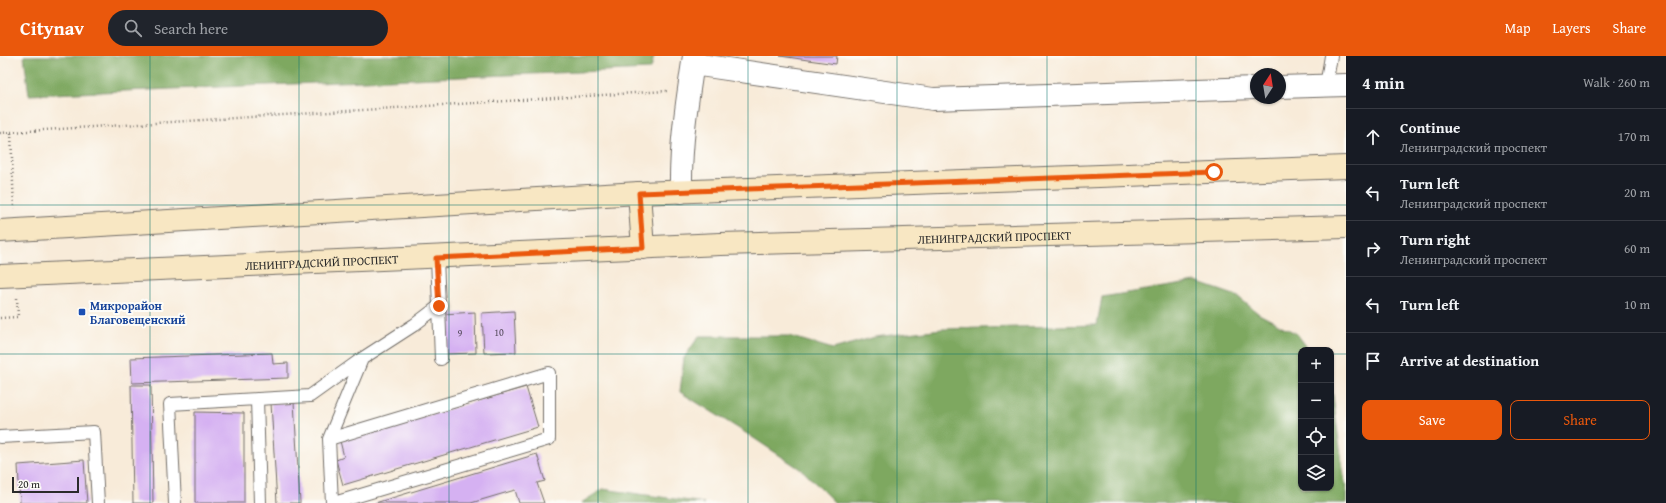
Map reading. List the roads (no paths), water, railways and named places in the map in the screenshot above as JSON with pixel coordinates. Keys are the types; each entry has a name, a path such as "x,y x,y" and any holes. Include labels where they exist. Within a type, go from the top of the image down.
{"main road":[{"path":"0,231 639,193 1346,167"},
{"path":"639,193 643,248"},
{"name":"ЛЕНИНГРАДСКИЙ ПРОСПЕКТ","path":"0,276 643,248 1346,226"}],"street":[{"path":"681,192 681,162 694,60 933,100 1250,88"},
{"path":"1286,87 1336,85"}],"lane":[{"path":"1331,56 1336,85"},
{"path":"436,258 440,359"},
{"path":"175,503 170,404 310,396 363,358 414,325 439,306"},
{"path":"329,439 550,373 549,439 333,503 329,439 363,358"},
{"path":"257,399 260,503"},
{"path":"0,437 94,432 98,503"}],"place":[{"name":"Микрорайон Благовещенский","path":"82,312"}]}
